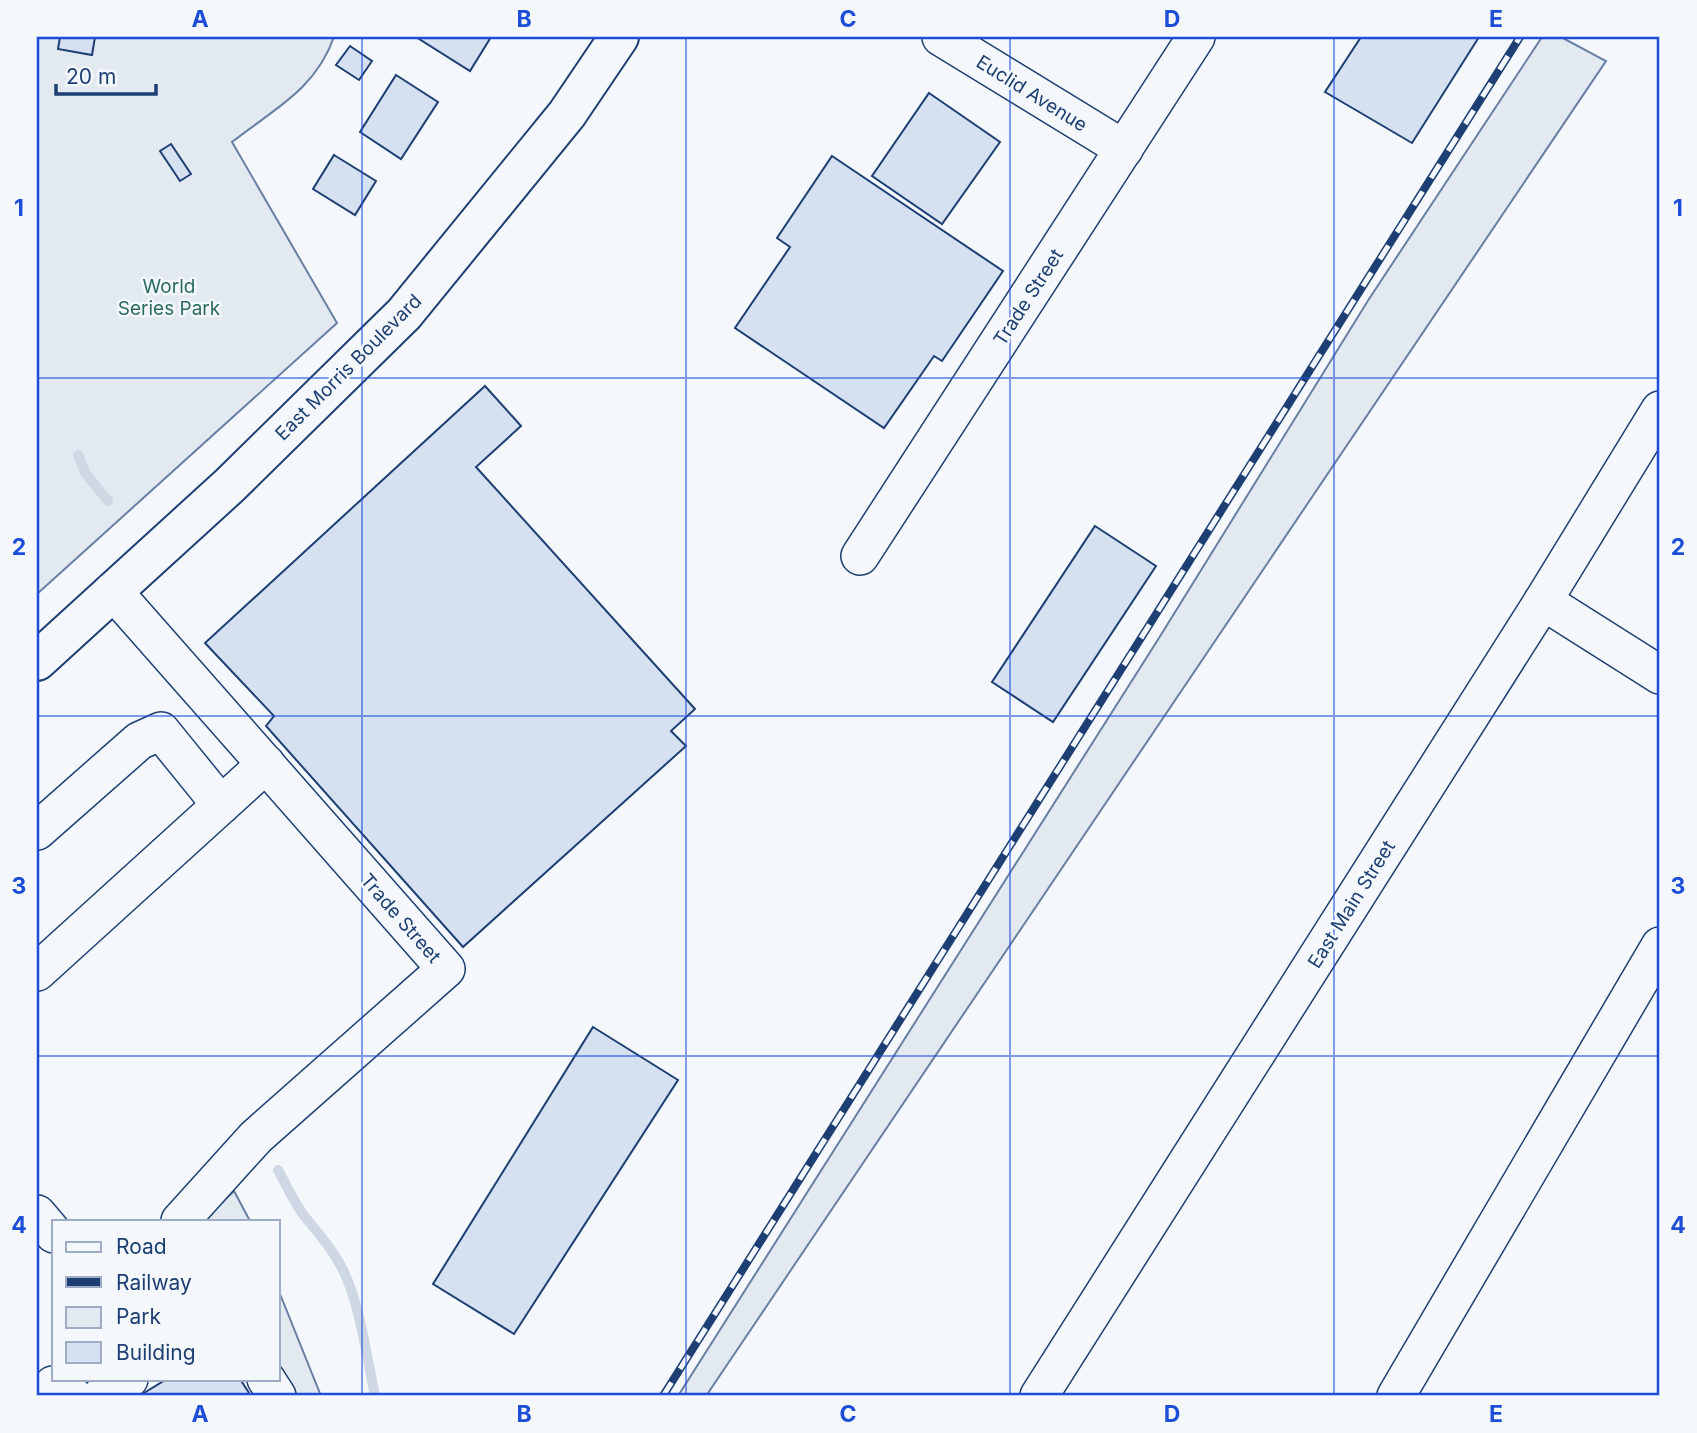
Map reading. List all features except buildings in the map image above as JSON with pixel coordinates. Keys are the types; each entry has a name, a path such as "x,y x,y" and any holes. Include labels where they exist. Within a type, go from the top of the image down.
{"main road":[{"name":"East Morris Boulevard","path":"37,661 230,485 404,314 567,114 619,37"}],"street":[{"name":"Euclid Avenue","path":"941,37 1124,149"},
{"name":"Trade Street","path":"860,556 1196,37"},
{"name":"East Main Street","path":"1039,1396 1543,601 1649,454 1660,410"},
{"name":"Trade Street","path":"113,591 446,969 256,1137 181,1220"},
{"path":"1543,601 1660,675"},
{"path":"37,831 139,741 161,731 221,806"},
{"path":"37,972 266,764"},
{"path":"1396,1396 1660,946"},
{"path":"37,1214 52,1232"},
{"path":"101,1396 127,1380"},
{"path":"267,1380 277,1396"}],"green space":[{"name":"World Series Park","path":"37,37 334,37 316,71 304,85 232,142 337,323 37,594"},
{"path":"1542,37 1561,37 1606,61 706,1396 678,1396 1159,638 1369,299"},
{"path":"234,1191 249,1220 203,1220"},
{"path":"280,1294 321,1396 296,1396 280,1371"}],"waterway":[{"path":"78,455 86,474 108,501"},
{"path":"278,1170 301,1212 326,1242 343,1270 358,1315 375,1396"}],"railway":[{"path":"663,1396 1520,37"}]}
